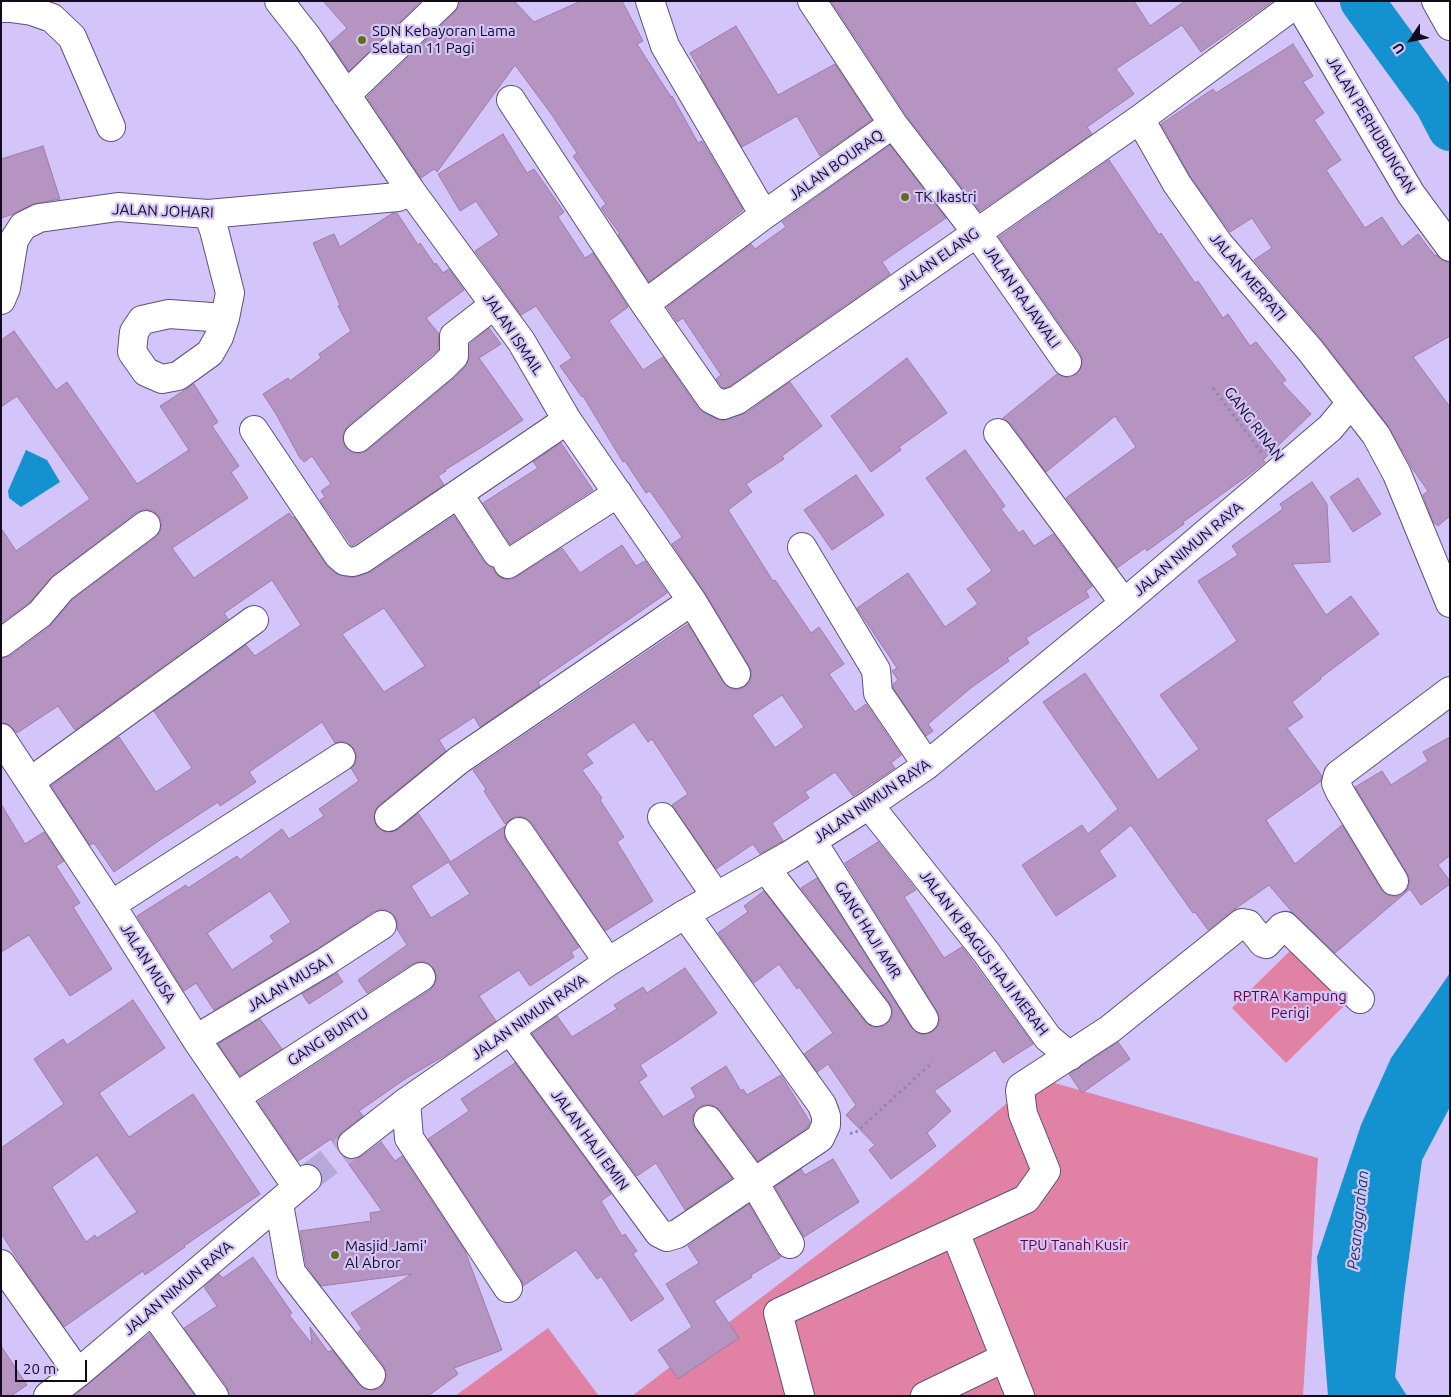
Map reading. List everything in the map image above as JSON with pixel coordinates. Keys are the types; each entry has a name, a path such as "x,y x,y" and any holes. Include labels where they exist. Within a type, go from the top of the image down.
{"street":[{"name":"JALAN ISMAIL","path":"279,1 308,38 411,190 521,342 567,420 692,601 736,674"},
{"path":"346,95 444,1"},
{"path":"650,1 666,46 764,215"},
{"path":"812,1 893,124"},
{"path":"1436,1 1450,26"},
{"path":"1140,119 1297,2"},
{"name":"JALAN PERHUBUNGAN","path":"1297,2 1411,194 1450,247"},
{"path":"1,8 32,11 52,18 72,37 111,127"},
{"path":"511,100 645,304"},
{"name":"JALAN ELANG","path":"645,304 710,399 723,405 737,400 1140,119"},
{"name":"JALAN MERPATI","path":"1140,119 1177,184 1219,244 1310,350 1376,435 1397,474 1450,603"},
{"name":"JALAN BOURAQ","path":"645,304 764,215 893,124 977,233"},
{"name":"JALAN JOHARI","path":"1,300 6,288 6,251 23,226 40,218 118,207 208,214 398,197 411,190"},
{"path":"208,214 230,293 225,318"},
{"name":"JALAN RAJAWALI","path":"977,233 1067,362"},
{"path":"358,438 443,367 454,356 454,336 494,306"},
{"name":"JALAN NIMUN RAYA","path":"352,1144 406,1102 608,962 685,914 812,841 927,765 1277,474 1330,428 1351,404"},
{"path":"254,430 338,555 348,566 362,559 459,495 567,420"},
{"path":"998,433 1124,603"},
{"path":"459,495 503,559 618,493"},
{"path":"1,643 40,614 62,588 146,525"},
{"path":"802,547 876,670 878,693 927,765"},
{"path":"389,817 459,760 692,601"},
{"path":"31,781 254,620"},
{"path":"1394,881 1340,792 1336,783 1338,775 1450,691"},
{"name":"JALAN MUSA","path":"1,738 31,781 196,1039 236,1097 294,1190"},
{"path":"111,905 341,757"},
{"name":"JALAN KI BAGUS HAJI MERAH","path":"869,805 986,952 1048,1038 1070,1056"},
{"path":"662,817 716,896"},
{"path":"519,832 608,962"},
{"name":"GANG HAJI AMR","path":"812,841 924,1019"},
{"path":"766,869 877,1012"},
{"path":"685,914 822,1105 826,1116 826,1125 820,1138 754,1182"},
{"path":"800,1396 778,1313 1026,1199 1046,1170 1023,1114 1020,1091 1024,1085 1110,1029 1242,923 1248,924 1263,943 1266,944 1285,926 1360,1000"},
{"name":"JALAN MUSA I","path":"196,1039 382,926"},
{"name":"GANG BUNTU","path":"236,1097 421,977"},
{"name":"JALAN HAJI EMIN","path":"510,1030 659,1233 666,1238 677,1234 754,1182"},
{"path":"406,1102 409,1138 508,1288"},
{"path":"708,1120 754,1182 790,1244"},
{"path":"294,1190 291,1272 371,1375"},
{"name":"JALAN NIMUN RAYA","path":"67,1387 152,1310 294,1190"},
{"path":"955,1232 1020,1396"},
{"path":"1,1264 67,1387"},
{"path":"152,1310 214,1396"},
{"path":"925,1396 1004,1358"}],"path":[{"name":"GANG RINAN","path":"1213,388 1277,474"},
{"path":"826,1116 842,1130 854,1134 933,1062"}],"green space":[{"name":"RPTRA Kampung Perigi","path":"1294,947 1348,1002 1286,1063 1232,1008"},
{"name":"TPU Tanah Kusir","path":"1037,1078 1318,1158 1303,1396 632,1396 913,1182"},
{"path":"548,1328 599,1396 455,1396"}],"water":[{"path":"26,450 47,460 60,482 21,507 9,498 8,491"},
{"name":"Pesanggrahan","path":"1450,973 1450,1107 1422,1160 1395,1377 1407,1396 1328,1396 1317,1257 1361,1125 1391,1058"}],"building":[{"name":"SDN Kebayoran Lama Selatan 11 Pagi","path":"323,1 421,1 349,71 330,43 347,28"},
{"path":"459,1 514,1 534,22 581,1 622,1 643,41 637,44 672,96 698,143 702,141 743,210 649,282 618,235 620,234 601,208 606,204 573,156 577,153 515,65 437,172 434,169 421,178 367,97 455,12 459,6"},
{"path":"831,1 1134,1 1150,26 1185,1 1273,1 1201,52 1182,25 1116,69 1134,94 1087,127 1092,134 980,211 906,115"},
{"path":"736,26 778,95 835,64 872,120 820,156 797,116 742,147 700,75 702,74 690,53"},
{"path":"1293,44 1313,76 1303,82 1324,113 1314,120 1341,160 1326,170 1365,228 1382,217 1402,247 1418,234 1435,256 1450,264 1450,336 1413,357 1450,407 1450,516 1438,526 1433,522 1423,495 1428,491 1412,468 1388,426 1322,340 1254,260 1272,248 1252,218 1230,232 1190,176 1161,124 1213,89 1216,93"},
{"path":"503,134 527,173 534,169 564,212 558,217 585,258 593,253 628,307 609,321 643,370 663,357 698,408 704,413 722,421 746,413 790,382 822,426 782,456 784,459 746,484 752,492 728,510 773,581 775,580 811,633 819,627 844,664 829,674 855,712 866,704 901,755 891,763 895,768 853,796 835,772 805,792 809,798 772,823 783,841 760,854 753,844 716,869 672,805 688,794 652,739 648,742 634,722 586,754 593,763 582,770 602,798 600,800 624,837 617,842 653,901 605,931 532,823 526,818 518,816 505,824 473,770 688,624 723,682 728,687 737,690 744,687 750,681 752,673 705,593 672,544 682,537 650,491 646,493 625,461 623,462 583,396 560,366 572,358 536,306 521,315 475,251 499,235 476,201 460,211 438,174","holes":["782,695 804,727 775,748 752,715"]},
{"path":"890,145 946,218 882,262 890,274 730,386 722,387 716,379 721,375 683,318 677,322 667,307 751,244 755,249 786,227 782,222"},
{"path":"43,146 60,199 32,204 1,218 1,159"},
{"path":"1109,160 1159,235 1161,233 1195,283 1198,281 1223,318 1228,314 1250,346 1256,342 1286,380 1282,383 1311,414 1263,460 1265,462 1250,474 1183,522 1184,524 1147,551 1145,548 1117,568 1066,498 1136,447 1115,416 1046,472 1011,424 1003,418 1057,374 1068,378 1076,374 1081,368 1083,361 1080,353 999,237"},
{"path":"393,213 397,213 418,245 420,243 435,265 436,263 443,273 449,269 464,290 426,318 439,334 438,350 348,426 343,433 346,448 353,453 361,453 368,450 453,379 465,367 470,356 470,344 489,328 501,344 479,358 523,420 445,470 438,476 444,485 352,546 320,500 325,497 321,491 331,484 312,456 304,462 300,458 263,394 288,378 290,381 321,358 319,354 351,331 338,306 340,305 313,243 334,234 340,247"},
{"path":"14,331 56,390 67,382 137,484 189,450 160,406 194,384 218,422 212,426 239,466 231,472 248,498 172,548 194,578 289,513 294,517 328,567 335,573 351,578 371,572 454,516 484,562 493,568 495,573 501,578 509,580 516,577 562,548 580,573 622,545 636,566 645,561 667,593 538,682 540,686 480,727 474,717 439,740 446,751 379,805 375,811 374,819 377,826 383,831 391,832 399,829 418,813 450,861 411,886 431,918 470,894 449,863 505,826 504,834 506,841 579,947 571,952 574,957 530,986 519,970 479,996 496,1021 446,1055 408,1077 359,1111 363,1116 342,1132 337,1139 337,1148 331,1139 298,1161 258,1102 430,990 435,984 437,977 434,969 428,963 421,961 412,964 367,993 358,980 407,945 397,929 398,924 395,916 389,911 382,909 373,912 317,949 214,1010 196,983 184,991 137,916 186,885 188,888 237,856 240,860 282,829 289,839 324,816 319,809 359,781 351,768 355,764 357,757 354,749 348,743 341,741 335,743 322,722 249,772 256,782 220,806 218,802 114,872 94,843 90,845 51,786 119,737 156,792 192,768 154,711 246,645 255,656 301,625 272,580 224,613 228,619 75,730 58,706 17,733 8,724 1,723 1,658 10,656 49,627 73,599 155,538 160,532 162,524 159,516 153,511 145,509 137,512 53,576 29,603 1,623 1,528 16,551 90,499 17,396 1,407 1,340","holes":["384,608 425,666 384,692 342,634","270,891 291,922 270,936 274,942 232,970 207,933"]},
{"path":"907,358 947,413 899,447 901,450 871,472 831,416"},
{"path":"561,443 593,490 510,544 483,503 538,468 533,462"},
{"path":"965,450 1005,506 1001,509 1019,533 1023,530 1034,546 1053,534 1092,586 1086,591 1089,597 1026,638 1029,643 1007,658 1009,661 972,687 928,724 933,731 926,736 893,688 893,684 898,680 892,671 897,668 857,608 908,573 945,627 978,604 967,589 992,571 926,478"},
{"path":"856,475 884,515 832,550 804,510"},
{"path":"1358,478 1381,514 1353,532 1330,497"},
{"path":"1312,482 1327,504 1330,562 1292,564 1326,615 1351,596 1379,634 1320,678 1292,702 1303,717 1287,728 1322,776 1321,781 1266,820 1295,864 1342,825 1381,889 1387,895 1395,897 1402,895 1408,888 1410,880 1407,873 1355,787 1382,771 1391,785 1428,761 1423,752 1450,737 1450,855 1438,865 1450,881 1450,884 1421,905 1410,889 1335,953 1292,912 1269,885 1208,930 1195,912 1193,913 1131,825 1099,851 1116,876 1056,916 1022,865 1082,825 1088,834 1118,809 1043,702 1085,673 1158,780 1199,749 1160,695 1237,641 1198,581 1238,555 1232,546 1283,509 1280,504"},
{"path":"1,804 25,844 44,832 64,861 56,866 80,903 73,907 112,969 70,996 29,935 1,952"},
{"path":"878,842 916,890 904,897 944,958 962,947 1033,1044 1003,1063 995,1050 934,1091 951,1111 927,1133 936,1146 891,1179 869,1150 875,1145 846,1115 856,1105 828,1064 817,1072 804,1054 833,1033 799,987 797,989 779,964 754,983 718,933 748,912 744,906 764,891 865,1022 872,1027 886,1025 892,1017 892,1009 889,1002 801,888 817,878 911,1027 917,1033 925,1035 932,1032 938,1026 940,1018 937,1011 845,863"},
{"path":"685,968 717,1013 640,1065 647,1076 639,1082 663,1117 696,1097 691,1088 726,1066 741,1091 743,1089 747,1095 781,1075 810,1122 808,1127 758,1161 720,1110 707,1104 699,1107 692,1121 695,1129 732,1178 685,1210 656,1163 637,1176 532,1034 557,1016 572,1037 617,1009 614,1005 643,987 647,993"},
{"path":"337,973 343,982 309,1004 302,994"},
{"path":"133,1000 165,1048 99,1093 129,1137 193,1094 260,1194 145,1275 143,1271 64,1327 1,1233 1,1148 64,1104 34,1059 63,1039 67,1045","holes":["97,1155 137,1212 97,1238 95,1235 86,1242 52,1187"]},
{"path":"260,1019 282,1049 240,1076 218,1044"},
{"path":"1118,1042 1130,1059 1082,1093 1069,1074"},
{"path":"515,1063 611,1194 601,1201 622,1236 625,1234 637,1251 633,1254 664,1299 631,1321 601,1276 597,1279 576,1250 523,1286 521,1279 428,1139 469,1111 461,1099"},
{"path":"381,1142 395,1161 402,1156 465,1251 502,1350 454,1368 458,1374 428,1396 229,1396 227,1387 184,1328 217,1306 204,1287 219,1274 223,1278 253,1257 292,1313 289,1315 312,1344 310,1327 328,1352 332,1350 359,1385 365,1389 374,1390 380,1388 385,1381 386,1373 384,1366 358,1332 362,1329 351,1313 412,1274 321,1286 306,1265 300,1231 371,1221 370,1213 382,1211 343,1156 347,1159 355,1159"},
{"path":"833,1159 859,1202 804,1237 775,1187 801,1169 805,1175"},
{"path":"749,1204 776,1252 781,1257 714,1301 739,1338 678,1379 658,1350 692,1327 666,1284 699,1263 688,1246"},
{"path":"150,1334 195,1396 74,1396 135,1345"},
{"path":"1,1346 27,1385 11,1396 1,1396"}],"waterway":[{"path":"1362,1 1437,104 1450,129"}],"tunnel":[{"path":"307,1179 352,1144"}],"place":[{"name":"SDN Kebayoran Lama Selatan 11 Pagi","path":"362,40"},
{"name":"TK Ikastri","path":"905,197"},
{"name":"Masjid Jami' Al Abror","path":"335,1255"}]}
